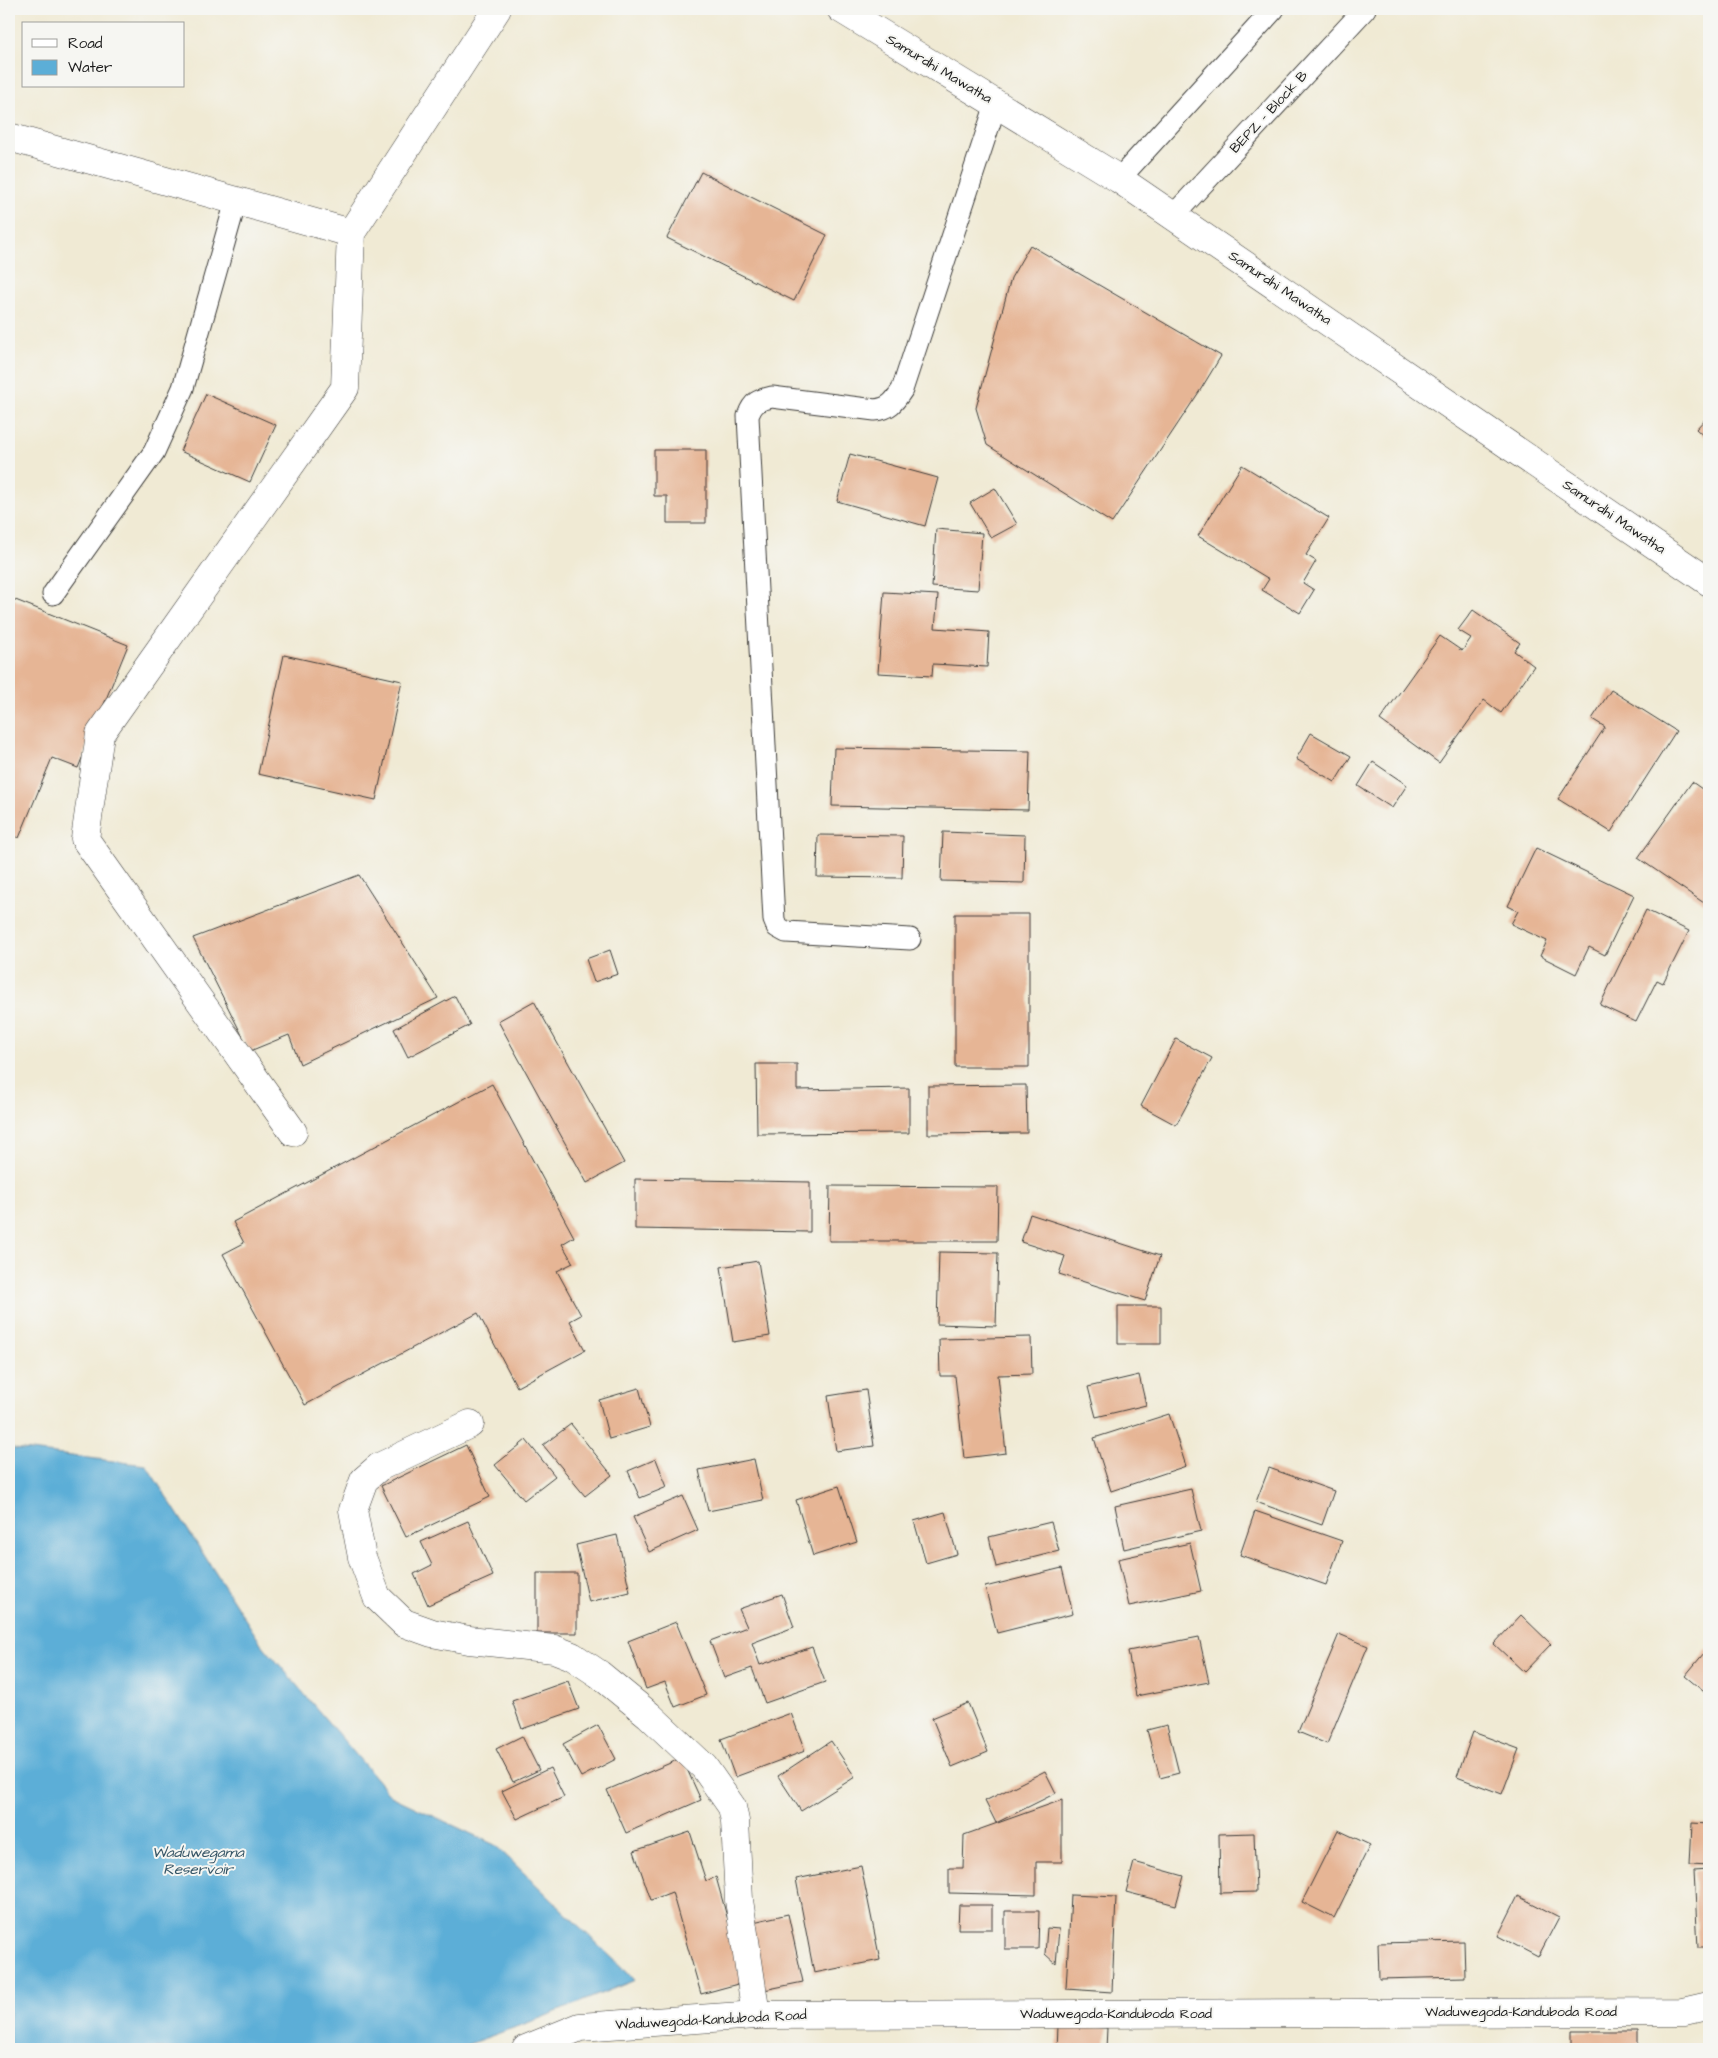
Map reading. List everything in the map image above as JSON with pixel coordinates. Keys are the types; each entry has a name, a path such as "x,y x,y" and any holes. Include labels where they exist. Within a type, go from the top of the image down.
{"street":[{"path":"293,1132 85,839 100,734 345,388 351,233 497,9"},
{"name":"Samurdhi Mawatha","path":"841,9 1119,179 1709,582"},
{"path":"9,137 351,233"},
{"path":"470,1424 379,1467 364,1480 353,1510 362,1557 377,1597 404,1623 432,1634 554,1649 572,1656 649,1714 704,1767 732,1806 735,1821 739,1900 756,2015"},
{"name":"Waduwegoda-Kanduboda Road","path":"526,2049 580,2027 756,2015 1682,2012 1709,2006"}],"lane":[{"path":"1119,179 1274,9"},
{"name":"BEPZ - Block B","path":"1174,216 1365,9"},
{"path":"910,939 786,932 778,927 774,920 748,416 752,405 760,399 772,397 875,410 886,410 895,400 902,390 996,104"},
{"path":"53,594 154,452 183,388 236,201"}],"water":[{"name":"Waduwegama Reservoir","path":"9,1443 14,1449 146,1465 260,1642 391,1796 495,1845 635,1980 541,2018 455,2049 9,2049"}],"building":[{"path":"701,172 827,235 794,301 667,238"},
{"path":"1030,245 1221,356 1112,523 987,445 976,408 1011,278"},
{"path":"206,394 276,425 250,482 180,451"},
{"path":"1709,415 1709,441 1696,429"},
{"path":"654,450 706,450 706,523 667,523 667,496 654,496"},
{"path":"850,454 938,478 925,526 837,501"},
{"path":"1242,465 1329,518 1306,555 1316,561 1303,583 1314,590 1300,613 1262,590 1269,579 1198,536"},
{"path":"995,488 1017,524 991,538 970,503"},
{"path":"936,529 982,533 978,590 932,587"},
{"path":"884,592 938,595 935,628 989,632 987,667 933,664 932,676 878,673"},
{"path":"13,599 128,645 78,768 52,758 19,838 9,834 9,609"},
{"path":"1473,610 1520,643 1514,651 1534,666 1501,713 1484,700 1439,763 1380,720 1440,636 1462,651 1471,638 1458,630"},
{"path":"284,655 402,681 376,800 258,774"},
{"path":"1611,690 1676,731 1611,832 1558,799 1605,727 1592,719"},
{"path":"1311,733 1351,756 1335,782 1296,759"},
{"path":"834,748 1030,751 1028,810 832,806"},
{"path":"1373,762 1407,785 1392,808 1358,786"},
{"path":"1692,782 1709,794 1709,896 1704,903 1638,858"},
{"path":"943,832 1025,835 1024,883 941,881"},
{"path":"818,835 903,836 902,878 817,877"},
{"path":"1536,848 1634,895 1605,955 1589,947 1576,974 1540,956 1547,941 1511,924 1518,911 1508,906"},
{"path":"359,875 438,998 300,1064 289,1035 250,1051 193,938"},
{"path":"1646,910 1689,931 1663,983 1657,980 1636,1022 1600,1005"},
{"path":"955,914 1029,914 1029,1067 955,1067"},
{"path":"610,950 618,974 594,982 586,959"},
{"path":"455,996 470,1025 408,1057 394,1029"},
{"path":"534,1001 624,1163 587,1183 498,1021"},
{"path":"1176,1039 1212,1058 1176,1125 1141,1106"},
{"path":"756,1064 797,1064 797,1090 909,1088 909,1133 757,1134"},
{"path":"492,1084 574,1237 562,1244 573,1263 557,1271 581,1315 570,1321 585,1350 517,1387 478,1313 305,1405 223,1254 244,1243 233,1222"},
{"path":"1026,1085 1027,1133 928,1134 928,1086"},
{"path":"635,1179 810,1182 810,1232 635,1229"},
{"path":"830,1186 998,1187 997,1241 829,1241"},
{"path":"1030,1214 1160,1256 1145,1301 1059,1274 1065,1256 1021,1242"},
{"path":"939,1252 998,1253 996,1326 937,1324"},
{"path":"758,1261 770,1336 733,1342 721,1267"},
{"path":"1118,1306 1161,1306 1161,1344 1118,1344"},
{"path":"1031,1337 1032,1374 998,1375 1006,1453 964,1458 955,1376 940,1376 939,1339"},
{"path":"1139,1375 1146,1405 1096,1417 1088,1387"},
{"path":"639,1388 650,1427 609,1439 599,1400"},
{"path":"866,1390 874,1446 836,1451 828,1396"},
{"path":"1169,1414 1186,1466 1111,1491 1094,1438"},
{"path":"571,1424 612,1475 585,1496 543,1445"},
{"path":"526,1440 555,1476 524,1500 495,1465"},
{"path":"466,1445 490,1497 406,1537 381,1486"},
{"path":"656,1459 667,1487 640,1498 628,1471"},
{"path":"754,1459 763,1500 708,1511 699,1470"},
{"path":"1269,1468 1334,1491 1322,1525 1256,1502"},
{"path":"839,1486 857,1542 813,1556 796,1500"},
{"path":"1191,1489 1201,1531 1124,1549 1115,1506"},
{"path":"683,1496 698,1530 649,1552 633,1517"},
{"path":"1255,1511 1342,1541 1326,1585 1240,1555"},
{"path":"945,1512 957,1554 926,1563 914,1521"},
{"path":"468,1521 493,1576 428,1605 414,1574 432,1565 421,1542"},
{"path":"1051,1522 1059,1551 996,1567 989,1537"},
{"path":"617,1535 630,1592 589,1602 576,1545"},
{"path":"1190,1543 1201,1591 1129,1606 1118,1559"},
{"path":"1062,1568 1073,1614 997,1633 985,1587"},
{"path":"537,1573 577,1573 577,1633 537,1633"},
{"path":"782,1594 794,1627 752,1643 760,1665 812,1647 825,1682 765,1703 752,1668 724,1678 710,1641 747,1627 739,1609"},
{"path":"1521,1615 1551,1644 1524,1672 1494,1644"},
{"path":"676,1622 706,1695 675,1707 665,1682 646,1689 628,1641"},
{"path":"1339,1634 1368,1646 1327,1744 1298,1732"},
{"path":"1199,1637 1209,1682 1136,1696 1128,1651"},
{"path":"1709,1647 1709,1696 1685,1676"},
{"path":"568,1681 579,1709 522,1729 512,1701"},
{"path":"968,1703 988,1752 952,1767 932,1718"},
{"path":"791,1713 805,1751 735,1777 721,1739"},
{"path":"598,1725 616,1759 581,1777 563,1744"},
{"path":"1167,1725 1179,1773 1160,1778 1147,1730"},
{"path":"1473,1732 1519,1749 1502,1794 1457,1777"},
{"path":"522,1736 539,1770 513,1782 496,1749"},
{"path":"831,1741 855,1777 801,1811 778,1776"},
{"path":"682,1758 701,1800 626,1833 607,1790"},
{"path":"550,1768 564,1797 517,1819 502,1791"},
{"path":"1045,1771 1056,1793 996,1823 985,1801"},
{"path":"1062,1800 1062,1862 1036,1862 1036,1895 949,1893 949,1868 963,1868 964,1835"},
{"path":"1692,1823 1709,1824 1709,1866 1690,1865"},
{"path":"1338,1830 1370,1845 1334,1918 1302,1902"},
{"path":"690,1832 706,1881 716,1877 745,1982 701,1994 672,1892 651,1900 634,1851"},
{"path":"1254,1833 1256,1892 1220,1893 1219,1834"},
{"path":"1134,1862 1184,1876 1176,1905 1126,1892"},
{"path":"861,1866 880,1960 814,1973 796,1879"},
{"path":"1709,1870 1709,1947 1698,1947 1694,1871"},
{"path":"1071,1895 1116,1897 1112,1992 1066,1989"},
{"path":"1518,1896 1559,1917 1538,1957 1498,1936"},
{"path":"959,1905 992,1905 992,1929 958,1929"},
{"path":"1005,1911 1039,1911 1038,1949 1005,1949"},
{"path":"788,1914 803,1982 764,1990 749,1923"},
{"path":"1047,1928 1059,1929 1056,1964 1045,1954"},
{"path":"1464,1941 1465,1977 1379,1979 1378,1943"},
{"path":"1058,2026 1107,2028 1106,2049 1057,2049"},
{"path":"1572,2031 1638,2031 1638,2049 1572,2049"}]}
